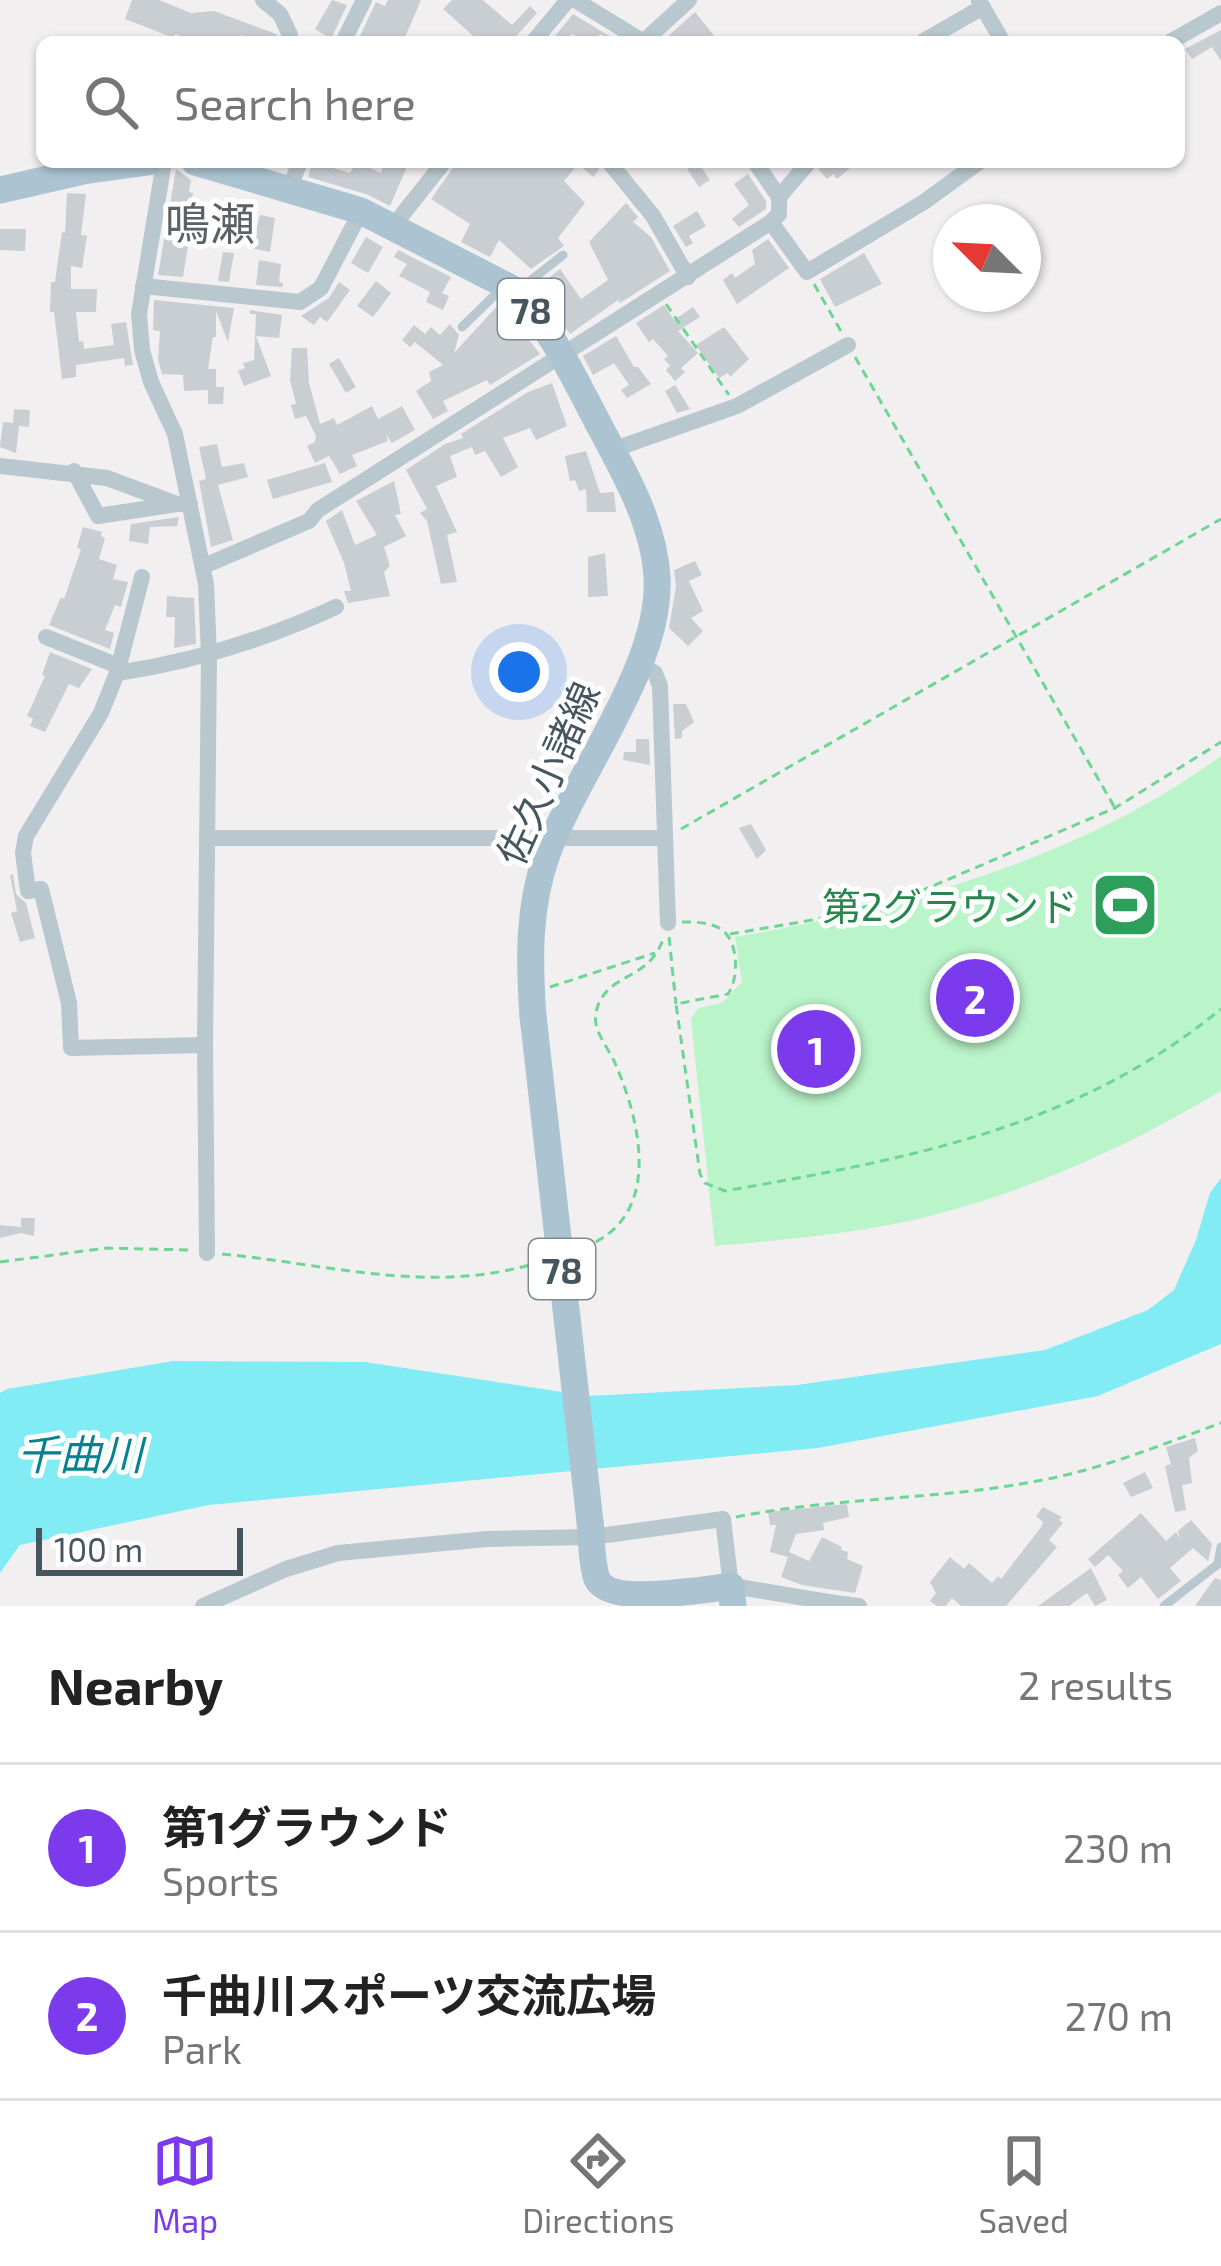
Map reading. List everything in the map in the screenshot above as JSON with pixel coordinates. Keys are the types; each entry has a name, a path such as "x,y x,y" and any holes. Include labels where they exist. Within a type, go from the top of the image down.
{"main road":[{"path":"0,190 105,168"},
{"name":"佐久小諸線","path":"244,168 295,175 511,288 563,358 642,514 656,570 654,616 639,664 554,839 534,904 532,1005 598,1581 615,1597 627,1599 732,1596"}],"street":[{"path":"263,0 280,14 292,36"},
{"path":"346,36 364,0"},
{"path":"650,36 689,0"},
{"path":"538,36 563,2 631,36"},
{"path":"931,36 981,4 1000,36"},
{"path":"1181,36 1221,13"},
{"path":"163,168 139,314 142,350 175,434 183,504 204,566 209,655 207,1253"},
{"path":"394,225 439,168"},
{"path":"614,168 653,217 688,277"},
{"path":"204,566 309,521 318,510 771,222 779,214 779,197 759,168"},
{"path":"779,197 804,168"},
{"path":"771,222 808,272 971,168"},
{"path":"143,286 300,302 320,288 361,211"},
{"path":"612,450 737,406 848,345"},
{"path":"0,466 107,478 183,504"},
{"path":"74,472 98,516 183,504"},
{"path":"142,577 135,616 101,712 26,836 28,891 41,889 69,1003 71,1048 205,1045"},
{"path":"46,638 116,669 209,655 280,633 336,608"},
{"path":"639,664 656,673 660,686 668,923"},
{"path":"207,838 663,838"},
{"path":"203,1606 286,1569 338,1553 723,1519 732,1596 761,1588 788,1598 859,1606"}],"lane":[{"path":"463,327 511,288 563,255"},
{"path":"1164,1606 1218,1564 1221,1547"}],"path":[{"path":"808,272 1115,808"},
{"path":"660,295 737,406"},
{"path":"663,838 1221,518"},
{"path":"668,923 703,922 728,935 818,919 914,894 1115,808 1221,742"},
{"path":"572,1251 610,1235 623,1222 639,1187 638,1144 629,1104 595,1023 596,1012 605,992 650,965 668,923"},
{"path":"668,923 700,1174 705,1183 725,1191 876,1164 1024,1122 1081,1100 1130,1073 1221,1009"},
{"path":"676,1004 728,994 736,974 728,935"},
{"path":"532,1005 658,952"},
{"path":"0,1262 106,1248 170,1247 437,1280 475,1278 554,1257"},
{"path":"723,1519 846,1500 1036,1482 1106,1464 1221,1424"}],"green space":[{"path":"1221,756 1221,1091 1090,1160 987,1199 864,1229 715,1246 691,1019 698,1008 722,1003 742,982 735,937 863,911 989,874 1110,823"}],"water":[{"name":"千曲川","path":"1221,1178 1221,1344 1098,1396 818,1448 209,1505 20,1545 0,1573 0,1393 7,1389 173,1361 365,1362 589,1396 797,1385 1045,1350 1148,1310 1174,1290 1210,1193"}],"building":[{"path":"132,0 159,0 191,13 214,11 277,36 169,36 125,19"},
{"path":"332,0 347,5 332,36 315,29"},
{"path":"388,0 421,0 406,36 360,36 376,2 385,6"},
{"path":"452,0 483,0 512,25 530,6 537,13 516,36 473,36 443,9"},
{"path":"695,12 714,36 668,36"},
{"path":"573,14 609,36 572,34 555,36"},
{"path":"1221,30 1221,61 1212,47 1192,59 1185,49"},
{"path":"311,168 350,173 353,168 370,168 381,173 383,168 406,168 390,206 308,177"},
{"path":"453,168 575,168 564,181 585,203 558,238 564,246 531,269 499,240 490,257 461,242 470,224 431,199"},
{"path":"702,168 710,180 699,187 687,169"},
{"path":"850,168 837,179 833,174 827,179 819,170"},
{"path":"176,169 191,180 189,192 193,193 183,245 188,246 183,277 158,275"},
{"path":"748,174 766,201 766,209 739,227 732,219 749,205 734,184"},
{"path":"67,193 86,194 82,268 71,266 71,289 97,289 96,312 76,312 79,342 83,341 84,349 114,345 111,324 126,322 133,365 125,366 124,358 76,365 76,377 62,379 54,312 50,312 51,282 55,282 65,233"},
{"path":"626,203 638,217 633,222 651,237 670,271 570,334 536,288 560,269 581,299 608,280 589,242"},
{"path":"697,211 706,226 689,236 693,243 686,247 673,226"},
{"path":"260,215 275,218 270,252 251,248"},
{"path":"0,229 26,229 25,251 0,250"},
{"path":"366,237 383,247 368,273 351,263"},
{"path":"768,239 789,268 737,304 723,280 755,264 752,250"},
{"path":"398,250 451,277 442,293 449,296 443,310 426,302 430,292 399,276 407,264 394,257"},
{"path":"223,252 234,253 229,282 218,281"},
{"path":"864,253 882,284 835,307 820,279"},
{"path":"259,260 281,264 283,287 256,285"},
{"path":"376,281 391,293 373,317 357,306"},
{"path":"339,282 350,290 327,322 320,317 314,325 301,316 329,298"},
{"path":"154,300 234,308 228,342 216,311 208,369 216,369 216,387 224,387 223,404 208,404 208,390 184,391 183,375 162,374 160,331 153,330"},
{"path":"500,303 540,354 490,385 487,380 443,401 448,411 433,419 416,391 431,381 429,372 443,365 415,342 410,347 402,340 414,325 425,334 431,327 440,335 450,324 459,335 454,353"},
{"path":"664,305 674,320 693,307 700,317 678,331 698,353 681,368 685,372 675,381 666,370 668,356 653,339 649,342 636,323"},
{"path":"250,310 282,315 279,338 256,336 271,376 244,386 238,371 245,368 243,363 254,360 256,314"},
{"path":"724,327 749,359 730,377 728,373 719,378 696,345"},
{"path":"616,336 634,367 651,384 627,398 621,390 629,385 614,363 593,375 583,356"},
{"path":"292,348 307,348 309,383 320,424 334,418 337,425 372,406 378,419 402,406 415,430 392,443 386,434 388,441 352,455 357,466 340,474 329,456 315,463 307,446 316,436 306,416 295,419 291,405 296,404 290,380"},
{"path":"339,358 356,387 346,393 329,364"},
{"path":"552,383 567,426 536,440 530,428 503,438 518,467 501,477 485,451 475,455 472,447 450,456 457,477 436,486 457,532 447,535 457,582 441,584 427,521 420,513 427,509 406,470 463,438 461,434 528,392"},
{"path":"675,385 690,409 677,413 665,391"},
{"path":"14,409 30,410 29,427 19,426 16,453 0,447 3,422 13,423"},
{"path":"217,444 222,467 244,463 248,477 218,485 233,540 211,547 199,481 206,479 199,447"},
{"path":"586,451 600,493 614,492 616,512 587,512 586,489 579,491 575,480 570,481 565,456"},
{"path":"325,463 332,482 273,499 267,480"},
{"path":"394,481 401,514 395,515 406,536 384,547 390,566 384,572 390,596 348,603 344,591 351,591 344,563 326,521 342,510 355,545 377,535 356,501"},
{"path":"179,517 177,526 150,527 148,544 129,541 131,524"},
{"path":"83,527 102,532 105,538 99,559 117,565 113,579 128,582 121,607 115,605 105,630 114,633 110,649 49,625 61,597 64,599 81,549 77,548"},
{"path":"605,553 608,596 588,597 588,557"},
{"path":"695,561 702,575 689,581 703,611 691,618 703,631 688,646 669,628 674,570"},
{"path":"167,596 194,598 196,644 174,648 175,617 166,617"},
{"path":"50,652 92,669 79,688 69,684 45,732 30,726 33,719 27,716"},
{"path":"673,704 686,704 694,722 682,731 682,738 675,739"},
{"path":"636,739 649,739 650,765 623,760 624,752 636,752"},
{"path":"751,824 766,850 757,859 739,828"},
{"path":"13,874 16,894 26,903 35,938 20,942 11,913 17,911"},
{"path":"21,1218 35,1218 34,1236 21,1233 0,1238 0,1225 21,1227"},
{"path":"1195,1438 1198,1451 1189,1458 1192,1483 1182,1485 1186,1510 1175,1512 1166,1447"},
{"path":"1145,1472 1153,1488 1131,1497 1123,1483"},
{"path":"847,1504 849,1517 823,1523 824,1530 796,1534 789,1552 809,1561 822,1537 842,1547 848,1552 847,1559 863,1566 855,1593 781,1577 788,1557 770,1552 776,1525 770,1525 768,1512"},
{"path":"1043,1507 1062,1517 1063,1523 1049,1540 1057,1547 1006,1606 961,1606 952,1598 946,1606 937,1606 930,1601 936,1593 930,1582 950,1557 964,1569 969,1563 992,1583 998,1576 1001,1579 1042,1526 1036,1516"},
{"path":"1141,1513 1166,1541 1176,1532 1180,1539 1178,1531 1191,1520 1212,1544 1208,1561 1193,1548 1170,1568 1181,1581 1158,1599 1141,1577 1128,1588 1118,1575 1123,1571 1108,1555 1095,1567 1088,1559"},
{"path":"1091,1568 1107,1600 1095,1606 1087,1593 1069,1606 1038,1606"},
{"path":"1215,1578 1221,1580 1221,1606 1195,1606"}],"place":[{"name":"第2グラウンド","path":"1125,905"},
{"name":"千曲川スポーツ交流広場","path":"975,998"},
{"name":"第1グラウンド","path":"816,1049"}],"district":[{"name":"鳴瀬","path":"210,222"}]}
